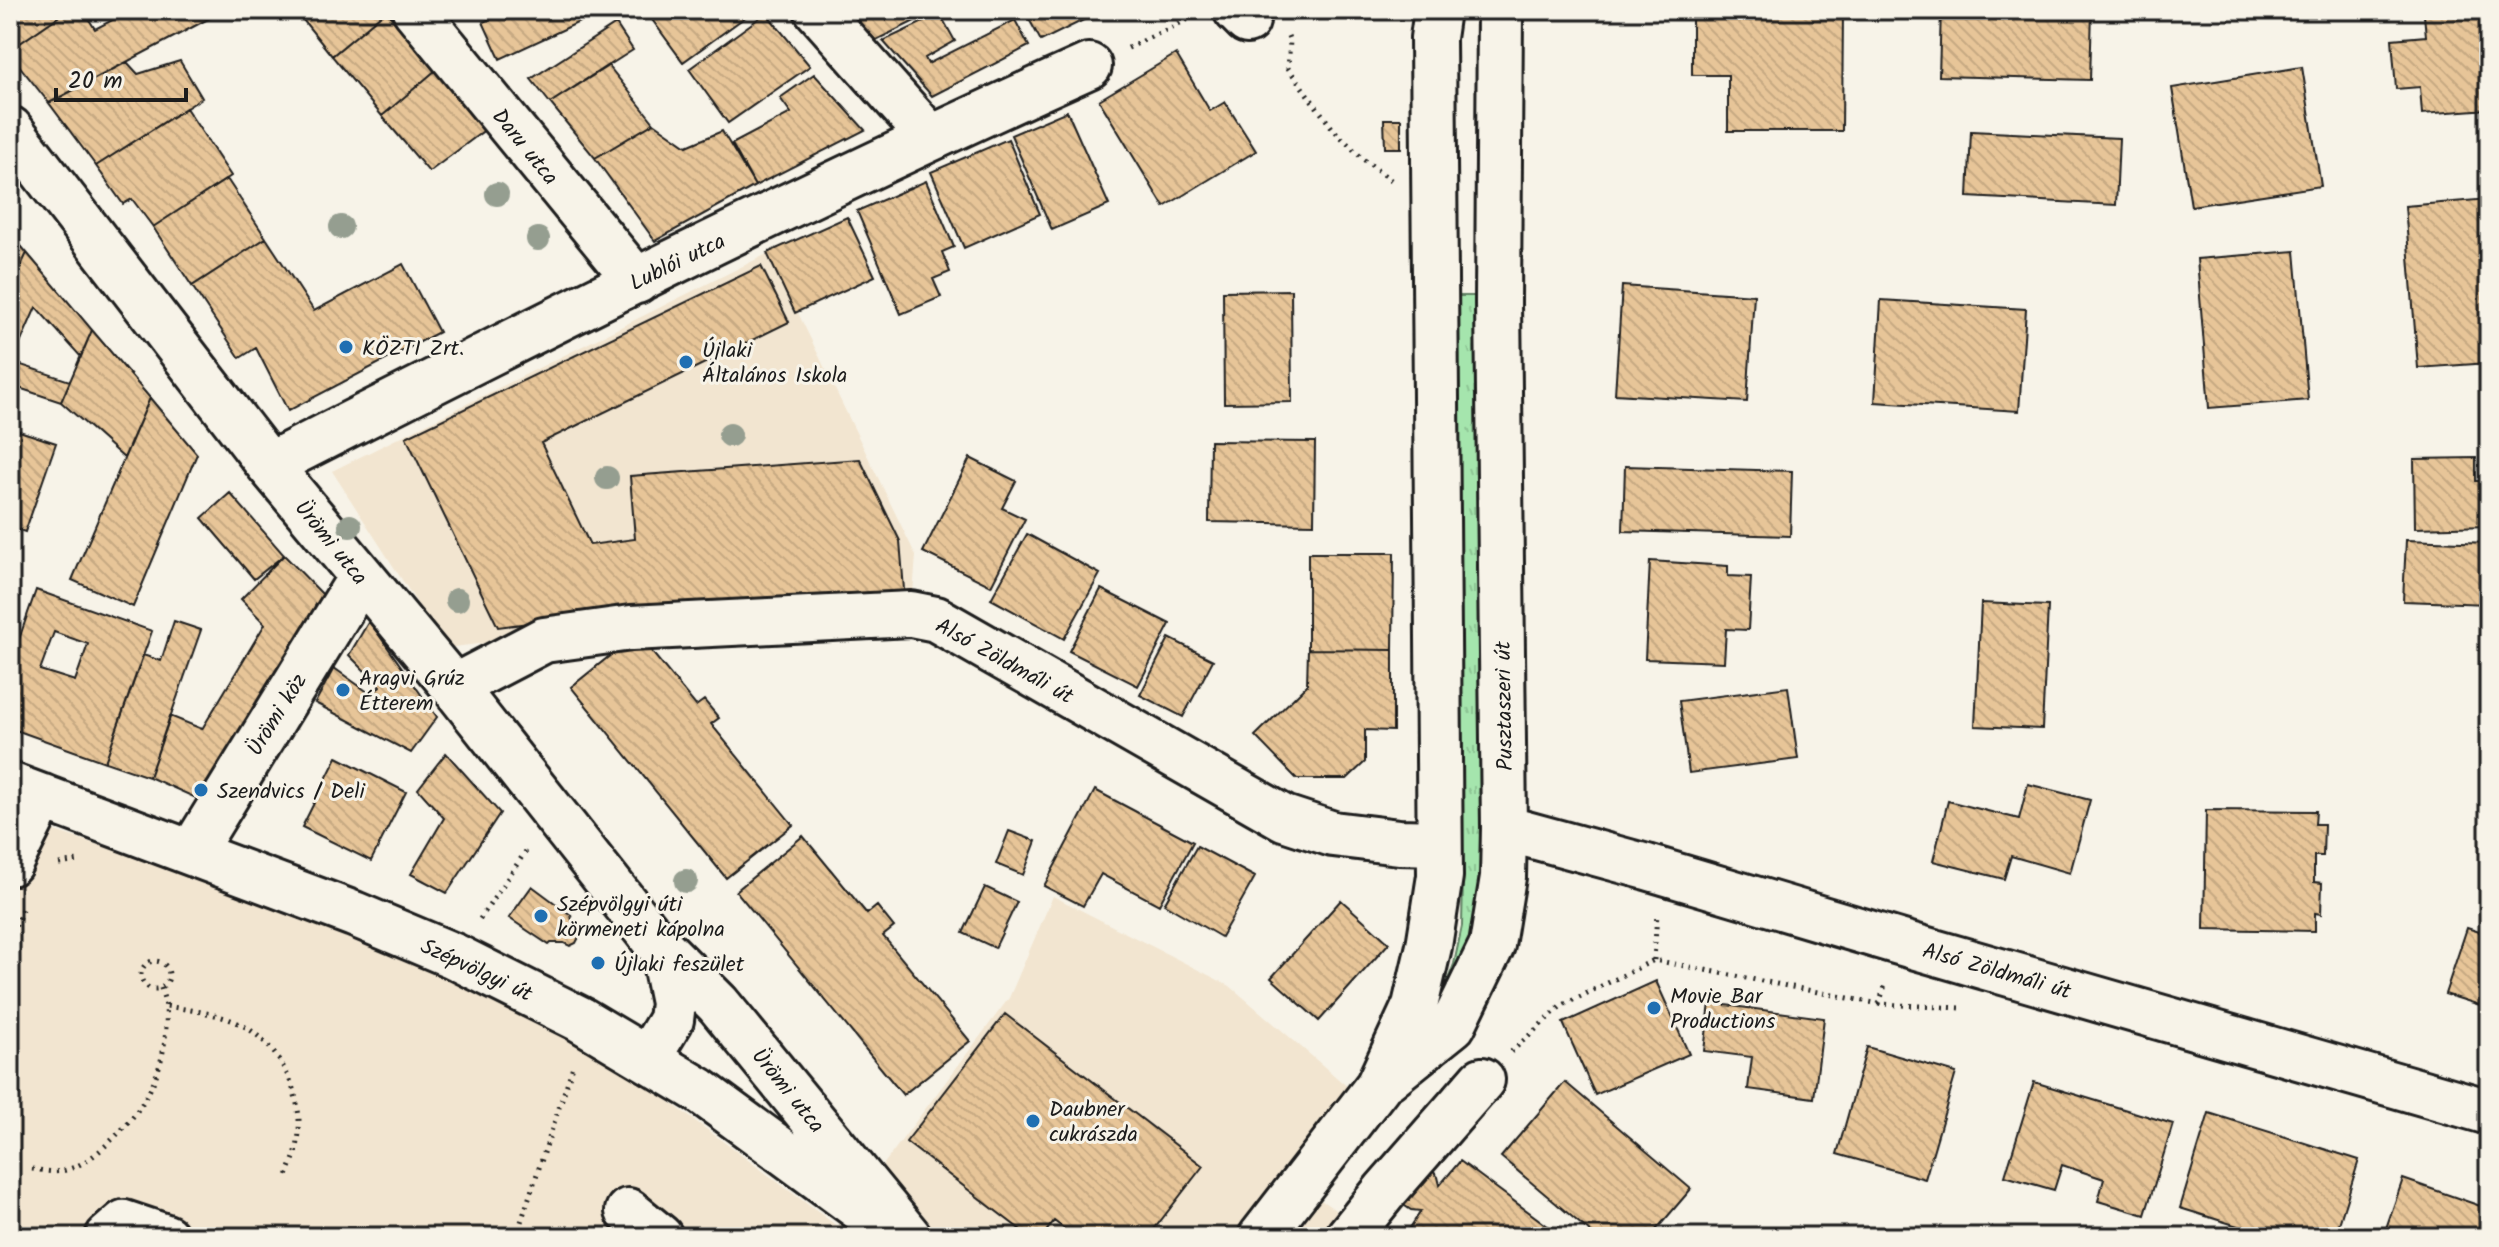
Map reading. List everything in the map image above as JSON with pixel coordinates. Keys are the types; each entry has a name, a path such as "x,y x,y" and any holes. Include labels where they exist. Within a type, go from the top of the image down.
{"street":[{"name":"Daru utca","path":"415,10 637,281"},
{"path":"817,10 930,137"},
{"name":"Pusztaszeri út","path":"1261,1237 1378,1086 1415,1006 1429,946 1440,876 1433,212 1433,38 1437,10"},
{"name":"Pusztaszeri út","path":"1378,1086 1453,1025 1492,945 1503,877 1498,280 1500,10"},
{"name":"Lublói utca","path":"269,465 528,333 930,137 1089,66"},
{"name":"Ürömi utca","path":"10,129 269,465 454,687 662,949 718,1004 909,1237"},
{"path":"1435,281 1498,280"},
{"name":"Ürömi köz","path":"192,852 361,577"},
{"name":"Alsó Zöldmáli út","path":"454,687 544,640 631,628 911,614 936,619 1284,818 1333,834 1439,843"},
{"path":"10,863 26,791"},
{"name":"Szépvölgyi út","path":"26,791 192,852 454,956 580,1019 699,1090 899,1237"},
{"name":"Alsó Zöldmáli út","path":"1504,828 2489,1112"},
{"name":"Ürömi utca","path":"648,1058 671,1020 673,1003 662,949"},
{"path":"1348,1237 1495,1068"},
{"path":"108,1237 124,1223 166,1237"}],"path":[{"path":"1089,66 1244,17 1290,41 1288,68 1333,129 1363,159 1433,212"},
{"path":"454,956 553,812"},
{"path":"155,960 165,963 170,972 168,982 160,988 145,986 141,979 145,964 155,960"},
{"path":"1495,1068 1561,1006 1654,960 1879,1004 1972,1009"},
{"path":"32,1169 62,1172 92,1158 144,1104 159,1068 168,1034 166,1006 160,988"},
{"path":"166,1006 238,1023 265,1040 287,1073 300,1114 298,1143 287,1176"},
{"path":"516,1237 576,1059"}],"shaded area":[{"name":"Újlaki Általános Iskola","path":"769,253 916,556 912,606 565,633 446,648 332,471"},
{"path":"10,817 185,872 422,965 601,1051 837,1226 1009,998 1053,896 1230,986 1357,1095 1293,1181 1375,1237 10,1237"}],"green space":[{"path":"1458,296 1487,296 1484,925 1449,1004 1441,998 1454,964 1462,926 1463,877"}],"building":[{"path":"10,10 68,10 10,50"},
{"path":"68,10 83,10 95,29 132,10 225,10 49,103 10,50"},
{"path":"295,10 385,10 386,11 332,56"},
{"path":"510,10 605,10 500,59 483,22"},
{"path":"645,10 755,10 683,62"},
{"path":"937,10 874,41 849,12"},
{"path":"1024,10 1104,10 1041,41"},
{"path":"1692,10 1843,10 1842,131 1728,131 1728,75 1692,75"},
{"path":"1941,10 2092,10 2090,80 1939,76"},
{"path":"2489,10 2489,109 2422,114 2420,87 2396,89 2392,39 2426,36 2424,15"},
{"path":"386,11 436,70 382,116 332,56"},
{"path":"766,13 810,66 728,123 689,69"},
{"path":"940,14 955,41 925,58 928,64 1015,20 1029,46 932,96 883,41"},
{"path":"616,24 633,50 550,103 531,79"},
{"path":"1176,54 1210,111 1225,102 1256,151 1164,207 1099,100"},
{"path":"180,61 202,98 96,166 49,103 127,62 138,74"},
{"path":"608,65 654,123 595,158 550,103"},
{"path":"2302,67 2321,186 2191,206 2172,88"},
{"path":"436,70 486,129 429,172 382,116"},
{"path":"814,74 865,130 755,186 732,144 791,113 780,98"},
{"path":"186,108 231,176 153,227 132,199 123,204 96,166"},
{"path":"1067,111 1109,205 1052,230 1011,135"},
{"path":"1384,119 1401,119 1401,148 1385,148"},
{"path":"654,123 687,146 722,131 755,186 655,241 595,158"},
{"path":"1971,131 2119,138 2116,205 1968,197"},
{"path":"1008,139 1040,214 964,248 931,172"},
{"path":"227,179 266,238 192,286 153,227"},
{"path":"926,181 954,247 942,252 950,272 933,279 941,297 901,314 857,211"},
{"path":"2489,199 2489,363 2418,368 2405,206"},
{"path":"847,217 875,276 795,313 767,253"},
{"path":"10,233 27,253 10,289"},
{"path":"266,238 314,311 403,264 439,332 288,411 256,348 240,358 192,286"},
{"path":"2295,251 2308,400 2209,408 2197,259"},
{"path":"27,253 92,330 81,357 36,307 12,362 70,381 61,402 10,385 10,289"},
{"path":"761,266 789,322 541,443 590,545 635,539 630,476 860,459 900,541 905,602 640,609 498,627 406,437"},
{"path":"1622,286 1754,295 1747,402 1615,394"},
{"path":"1291,290 1292,402 1224,403 1223,291"},
{"path":"1881,300 2026,309 2019,411 1875,402"},
{"path":"92,330 150,398 124,458 61,402"},
{"path":"150,398 197,454 133,607 72,580"},
{"path":"10,428 56,443 25,532 10,527"},
{"path":"1210,441 1315,442 1314,524 1209,522"},
{"path":"970,458 1016,481 1002,508 1025,519 991,586 923,552"},
{"path":"2476,458 2476,481 2489,481 2489,526 2415,528 2414,459"},
{"path":"1625,466 1792,471 1790,536 1623,531"},
{"path":"230,493 284,555 254,579 202,518"},
{"path":"1027,534 1100,574 1064,639 991,599"},
{"path":"2406,540 2489,543 2489,604 2403,601"},
{"path":"1308,553 1394,553 1393,650 1308,649"},
{"path":"284,555 326,598 205,802 149,777 170,716 202,729 265,624 241,599"},
{"path":"1650,561 1728,566 1728,576 1751,577 1748,630 1726,629 1724,662 1645,659"},
{"path":"1101,589 1170,624 1138,686 1069,651"},
{"path":"36,590 152,631 105,762 10,728 10,665","holes":["54,632 88,644 75,681 40,670"]},
{"path":"1981,603 2048,606 2042,729 1975,726"},
{"path":"174,621 201,630 149,777 105,762 143,655 161,661"},
{"name":"Aragvi Grúz Étterem","path":"369,621 437,717 411,753 315,703 334,668 372,695 380,686 349,655"},
{"path":"637,634 696,706 704,700 719,718 711,724 793,825 726,878 571,687"},
{"path":"1169,638 1213,660 1183,717 1140,695"},
{"path":"10,641 17,644 10,665"},
{"path":"1308,649 1393,650 1393,731 1365,730 1365,762 1347,779 1297,779 1255,736 1307,685"},
{"path":"1788,687 1798,759 1689,773 1679,701"},
{"path":"446,753 500,813 447,893 411,874 444,818 418,789"},
{"path":"337,757 406,792 371,861 302,827"},
{"path":"2028,784 2090,800 2070,873 2011,856 2004,879 1933,861 1948,801 2019,819"},
{"path":"1095,790 1193,842 1159,905 1101,874 1083,906 1044,886"},
{"path":"2206,810 2316,811 2315,824 2324,824 2323,856 2314,856 2314,882 2322,883 2321,914 2315,913 2315,931 2204,929"},
{"path":"1009,831 1036,841 1023,875 996,864"},
{"path":"803,836 867,914 877,906 894,927 883,936 970,1041 903,1095 736,891"},
{"path":"1197,846 1255,877 1221,937 1164,904"},
{"name":"Szépvölgyi úti körmeneti kápolna","path":"532,886 571,915 579,937 576,943 570,946 564,943 549,945 509,918"},
{"path":"985,887 1017,902 995,948 963,933"},
{"path":"1341,900 1389,943 1319,1021 1271,978"},
{"path":"2467,928 2489,935 2489,1008 2445,994"},
{"path":"1656,981 1689,1054 1595,1095 1563,1023"},
{"path":"1710,1003 1824,1018 1814,1098 1748,1089 1752,1057 1704,1051"},
{"name":"Daubner cukrászda","path":"1005,1014 1203,1166 1148,1237 1075,1237 1054,1221 1042,1237 1030,1237 906,1142"},
{"path":"1867,1047 1956,1073 1925,1179 1837,1154"},
{"path":"1565,1082 1691,1189 1650,1237 1596,1237 1501,1157"},
{"path":"2034,1082 2173,1124 2145,1215 2098,1201 2104,1179 2062,1165 2054,1190 2005,1176"},
{"path":"2209,1113 2359,1160 2335,1237 2273,1237 2180,1208"},
{"path":"1460,1161 1557,1233 1554,1237 1404,1237 1421,1211 1411,1210 1402,1204 1432,1170 1440,1185"},
{"path":"2403,1179 2489,1209 2489,1237 2383,1237"}],"place":[{"name":"KÖZTI Zrt.","path":"346,347"},
{"name":"Újlaki Általános Iskola","path":"686,362"},
{"name":"Aragvi Grúz Étterem","path":"343,690"},
{"name":"Szendvics / Deli","path":"201,790"},
{"name":"Szépvölgyi úti körmeneti kápolna","path":"541,916"},
{"name":"Újlaki feszület","path":"598,963"},
{"name":"Movie Bar Productions","path":"1654,1008"},
{"name":"Daubner cukrászda","path":"1033,1121"}]}
